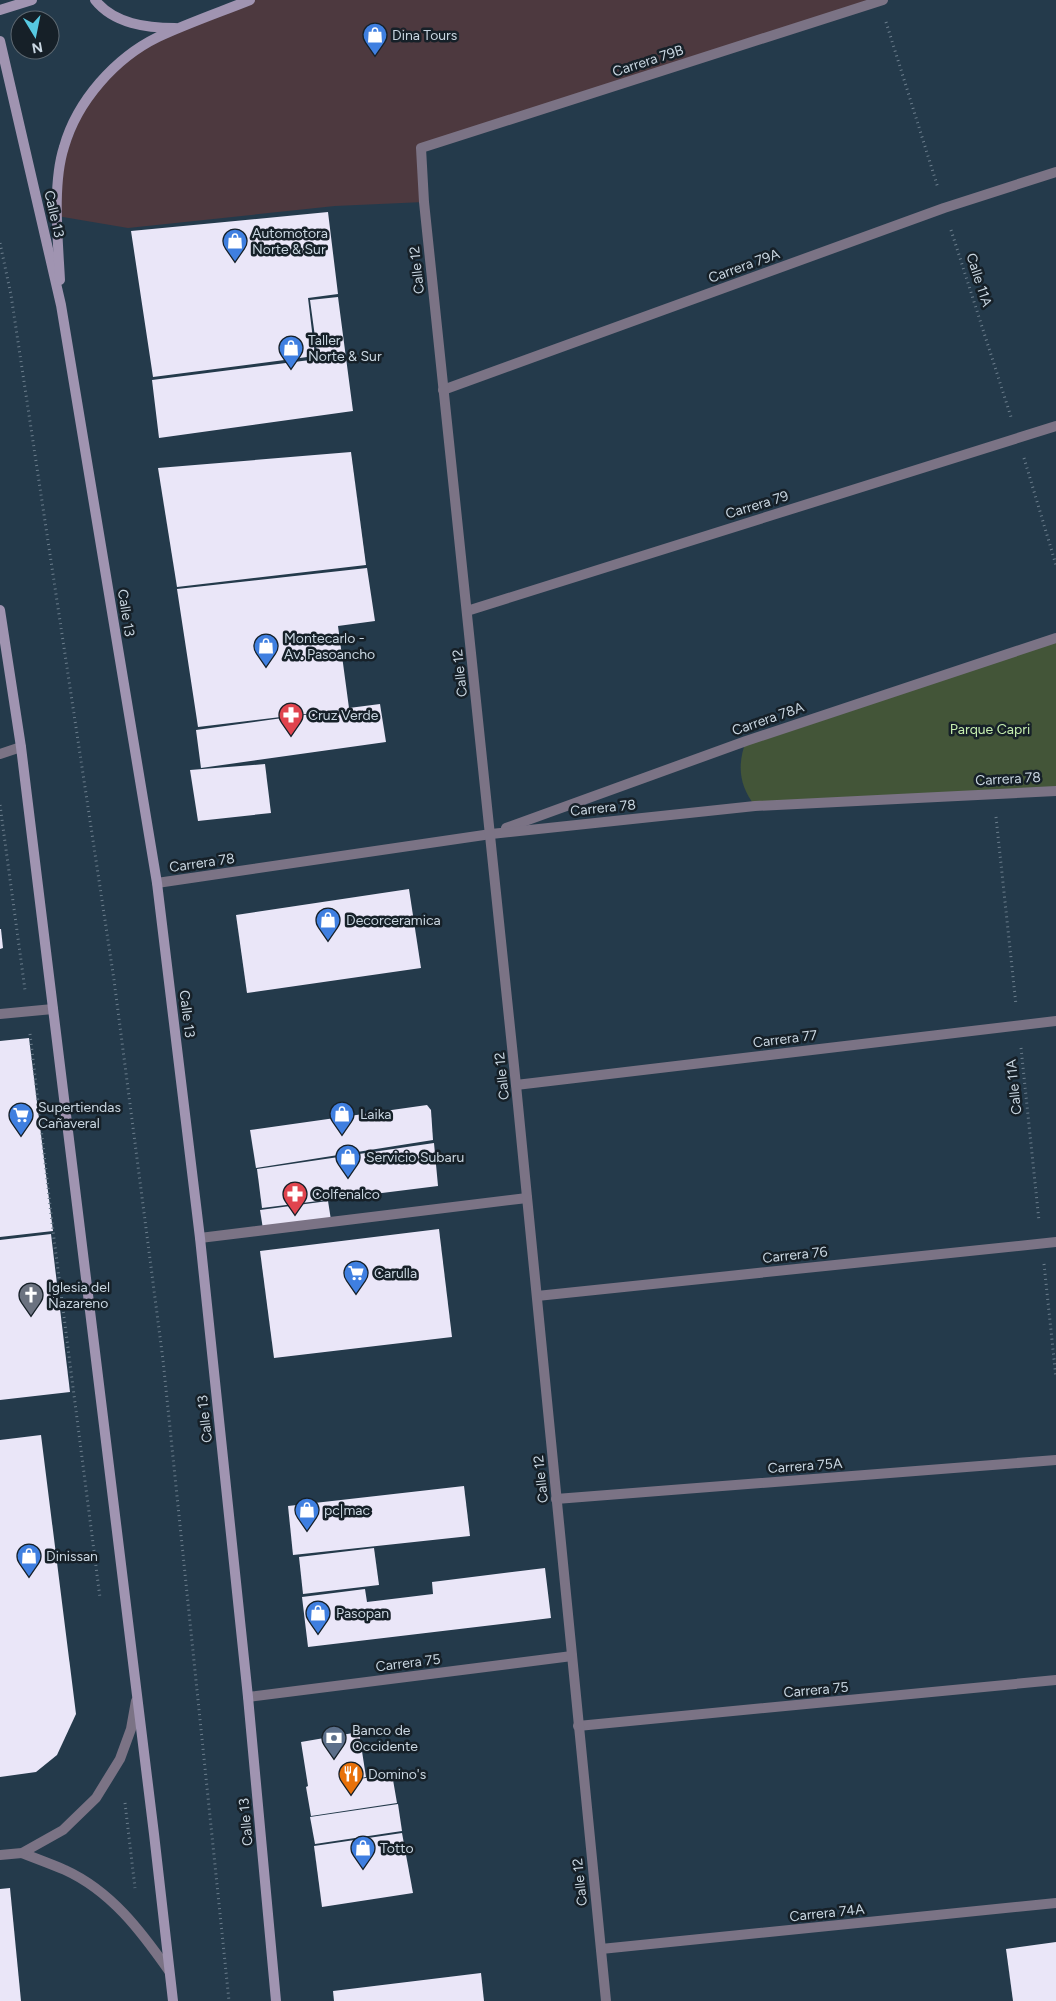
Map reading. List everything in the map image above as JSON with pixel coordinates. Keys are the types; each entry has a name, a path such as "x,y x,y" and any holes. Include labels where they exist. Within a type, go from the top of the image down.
{"main road":[{"path":"0,10 32,0"},
{"path":"95,0 122,20 150,28 181,28"},
{"path":"60,305 57,216 64,147 86,102 100,82 117,64 151,41 250,0"},
{"name":"Calle 13","path":"0,40 60,305 157,883 200,1238 248,1697 276,2001"},
{"path":"0,610 21,747 137,1697 172,2001"}],"street":[{"name":"Carrera 79B","path":"421,148 881,1"},
{"name":"Calle 12","path":"421,148 424,202 516,1084 606,2001"},
{"name":"Carrera 79A","path":"443,390 944,208 1056,172"},
{"name":"Carrera 79","path":"467,611 1056,426"},
{"name":"Carrera 78A","path":"490,834 746,741 1056,638"},
{"path":"0,754 21,747"},
{"name":"Carrera 78","path":"157,883 490,834 755,806 1056,791"},
{"path":"0,1014 53,1009"},
{"name":"Carrera 77","path":"516,1084 1056,1021"},
{"path":"200,1238 527,1198"},
{"name":"Carrera 76","path":"537,1296 1056,1242"},
{"name":"Carrera 75A","path":"556,1499 1056,1460"},
{"name":"Carrera 75","path":"248,1697 572,1656"},
{"name":"Carrera 75","path":"578,1726 1056,1680"},
{"path":"0,1856 22,1853 63,1830 96,1798 120,1760 131,1729 137,1697"},
{"path":"22,1853 67,1871 107,1896 140,1930 169,1971"},
{"name":"Carrera 74A","path":"600,1949 1056,1903"}],"path":[{"name":"Calle 11A","path":"881,1 944,208 1018,438 1056,566"},
{"path":"0,243 11,295 114,980 163,1360 229,2001"},
{"name":"Calle 11A","path":"994,794 1056,1378"},
{"path":"0,805 101,1606"},
{"path":"124,1797 136,1892"}],"shaded area":[{"path":"250,0 883,0 421,148 424,202 335,206 128,228 57,216 60,169 86,102 137,49"}],"green space":[{"name":"Parque Capri","path":"1056,638 1056,791 755,806 750,798 741,775 741,758 746,741"}],"building":[{"name":"Automotora Norte & Sur","path":"328,212 338,294 308,298 315,356 153,377 131,231"},
{"name":"Taller Norte & Sur","path":"338,297 353,411 159,438 152,380 318,359 310,300"},
{"path":"351,452 366,565 177,587 158,468"},
{"name":"Montecarlo - Av. Pasoancho","path":"367,568 375,621 338,626 349,708 380,704 386,742 201,768 196,730 347,709 198,727 177,589"},
{"path":"265,764 271,813 198,821 190,770"},
{"name":"Decorceramica","path":"409,889 421,968 247,993 236,915"},
{"path":"0,929 3,948 0,949"},
{"name":"Supertiendas Cañaveral","path":"29,1038 53,1231 0,1237 0,1041"},
{"name":"Laika","path":"427,1105 431,1110 433,1140 256,1168 250,1130"},
{"name":"Servicio Subaru","path":"434,1143 438,1186 262,1208 257,1169"},
{"name":"Colfenalco","path":"328,1201 331,1220 263,1229 260,1210"},
{"name":"Carulla","path":"439,1229 452,1337 274,1358 260,1251"},
{"name":"Iglesia del Nazareno","path":"51,1234 70,1392 0,1400 0,1240"},
{"name":"Dinissan","path":"41,1435 76,1714 57,1755 36,1772 0,1777 0,1440"},
{"path":"464,1486 470,1536 293,1555 288,1506"},
{"path":"374,1548 379,1585 303,1594 299,1557"},
{"path":"545,1568 551,1618 308,1647 302,1597 365,1589 367,1602 433,1594 432,1582"},
{"path":"359,1732 366,1777 346,1781 392,1774 397,1803 311,1816 301,1742"},
{"path":"398,1804 402,1831 315,1844 310,1817"},
{"name":"Totto","path":"402,1833 413,1893 322,1907 314,1846"},
{"path":"10,1888 21,2001 0,2001 0,1889"},
{"path":"1056,1942 1056,2001 1013,2001 1006,1949"},
{"path":"481,1973 484,2001 334,2001 333,1991"}],"place":[{"name":"Dina Tours","path":"375,56"},
{"name":"Automotora Norte & Sur","path":"235,262"},
{"name":"Taller Norte & Sur","path":"291,369"},
{"name":"Montecarlo - Av. Pasoancho","path":"266,667"},
{"name":"Cruz Verde","path":"291,736"},
{"name":"Decorceramica","path":"328,941"},
{"name":"Laika","path":"342,1135"},
{"name":"Supertiendas Cañaveral","path":"21,1136"},
{"name":"Servicio Subaru","path":"348,1178"},
{"name":"Colfenalco","path":"295,1215"},
{"name":"Carulla","path":"356,1294"},
{"name":"Iglesia del Nazareno","path":"31,1316"},
{"name":"pc|mac","path":"307,1531"},
{"name":"Dinissan","path":"29,1577"},
{"name":"Pasopan","path":"318,1634"},
{"name":"Banco de Occidente","path":"334,1759"},
{"name":"Domino's","path":"351,1795"},
{"name":"Totto","path":"363,1869"}]}
